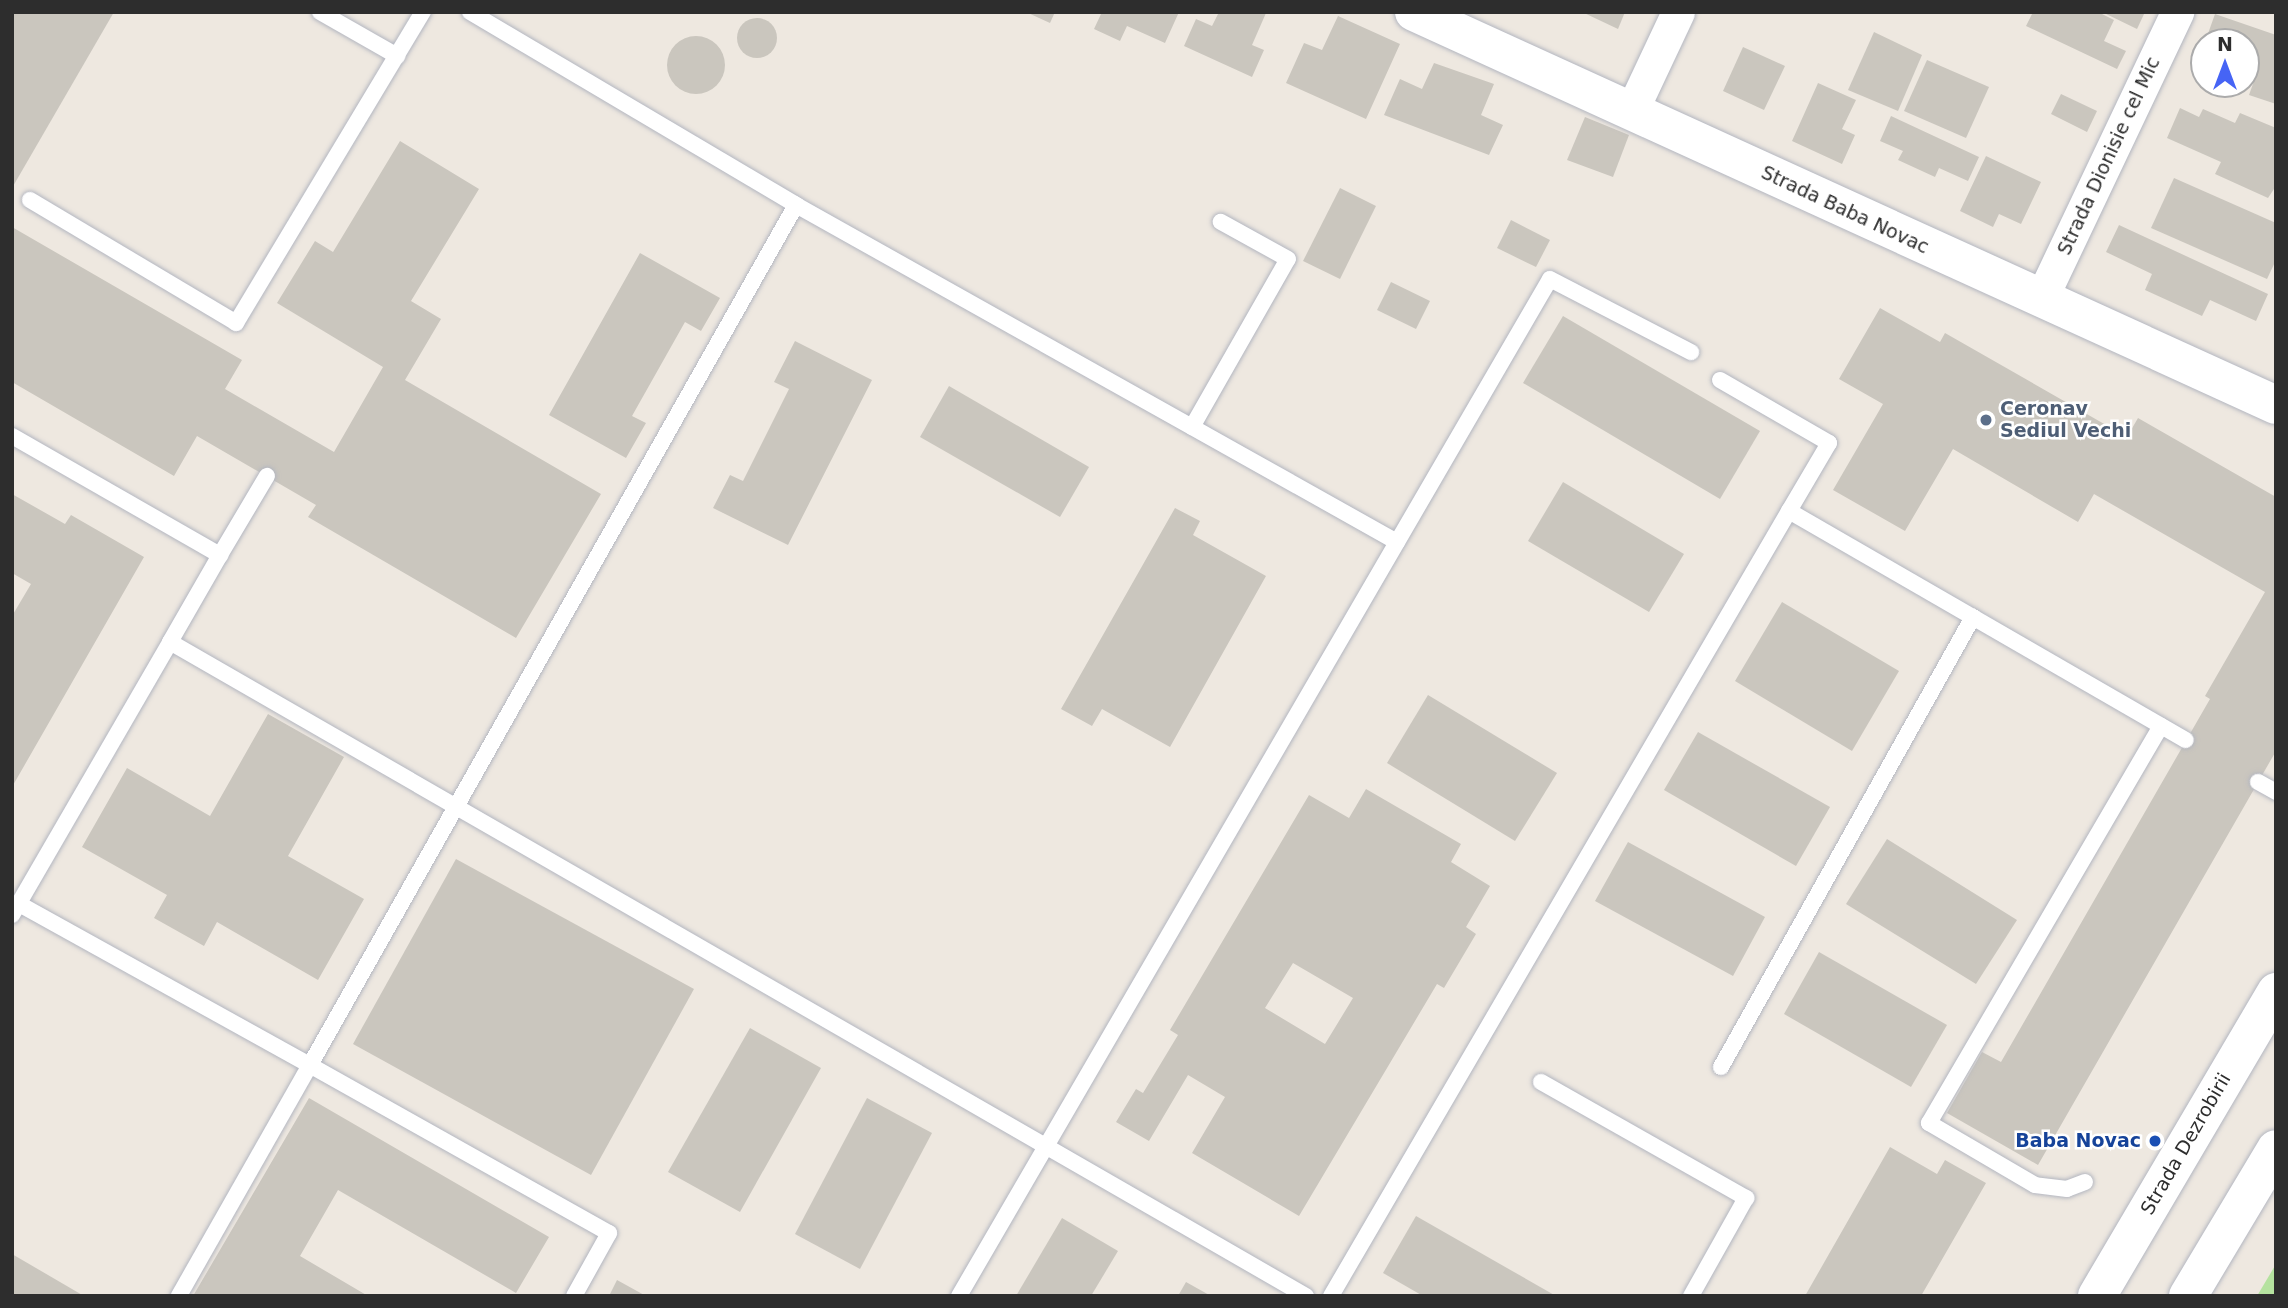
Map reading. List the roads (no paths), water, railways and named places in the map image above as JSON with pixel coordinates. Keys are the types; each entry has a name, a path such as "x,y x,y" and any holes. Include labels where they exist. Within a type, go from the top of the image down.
{"main road":[{"name":"Strada Baba Novac","path":"1414,12 2276,405"},
{"name":"Strada Dezrobirii","path":"2097,1296 2276,992"},
{"path":"2188,1296 2276,1149"}],"street":[{"path":"1631,112 1678,12"},
{"name":"Strada Dionisie cel Mic","path":"2041,299 2177,12"}],"lane":[{"path":"320,12 397,56"},
{"path":"30,200 236,323 423,12"},
{"path":"470,12 796,205 1397,542"},
{"path":"179,1296 796,205"},
{"path":"1192,427 1288,259 1222,222"},
{"path":"959,1296 1550,279 1691,352"},
{"path":"1331,1296 1829,443 1720,380"},
{"path":"12,436 220,555"},
{"path":"267,476 16,909 310,1065 609,1233 574,1296"},
{"path":"1789,511 2186,740"},
{"path":"1721,1067 1973,617"},
{"path":"170,642 1306,1296"},
{"path":"2085,1182 2067,1189 2035,1185 1930,1124 2161,726"},
{"path":"2258,782 2276,792"},
{"path":"1541,1082 1746,1198 1690,1296"}],"place":[{"name":"Ceronav Sediul Vechi","path":"1986,420"},
{"name":"Baba Novac","path":"2155,1141"}]}
